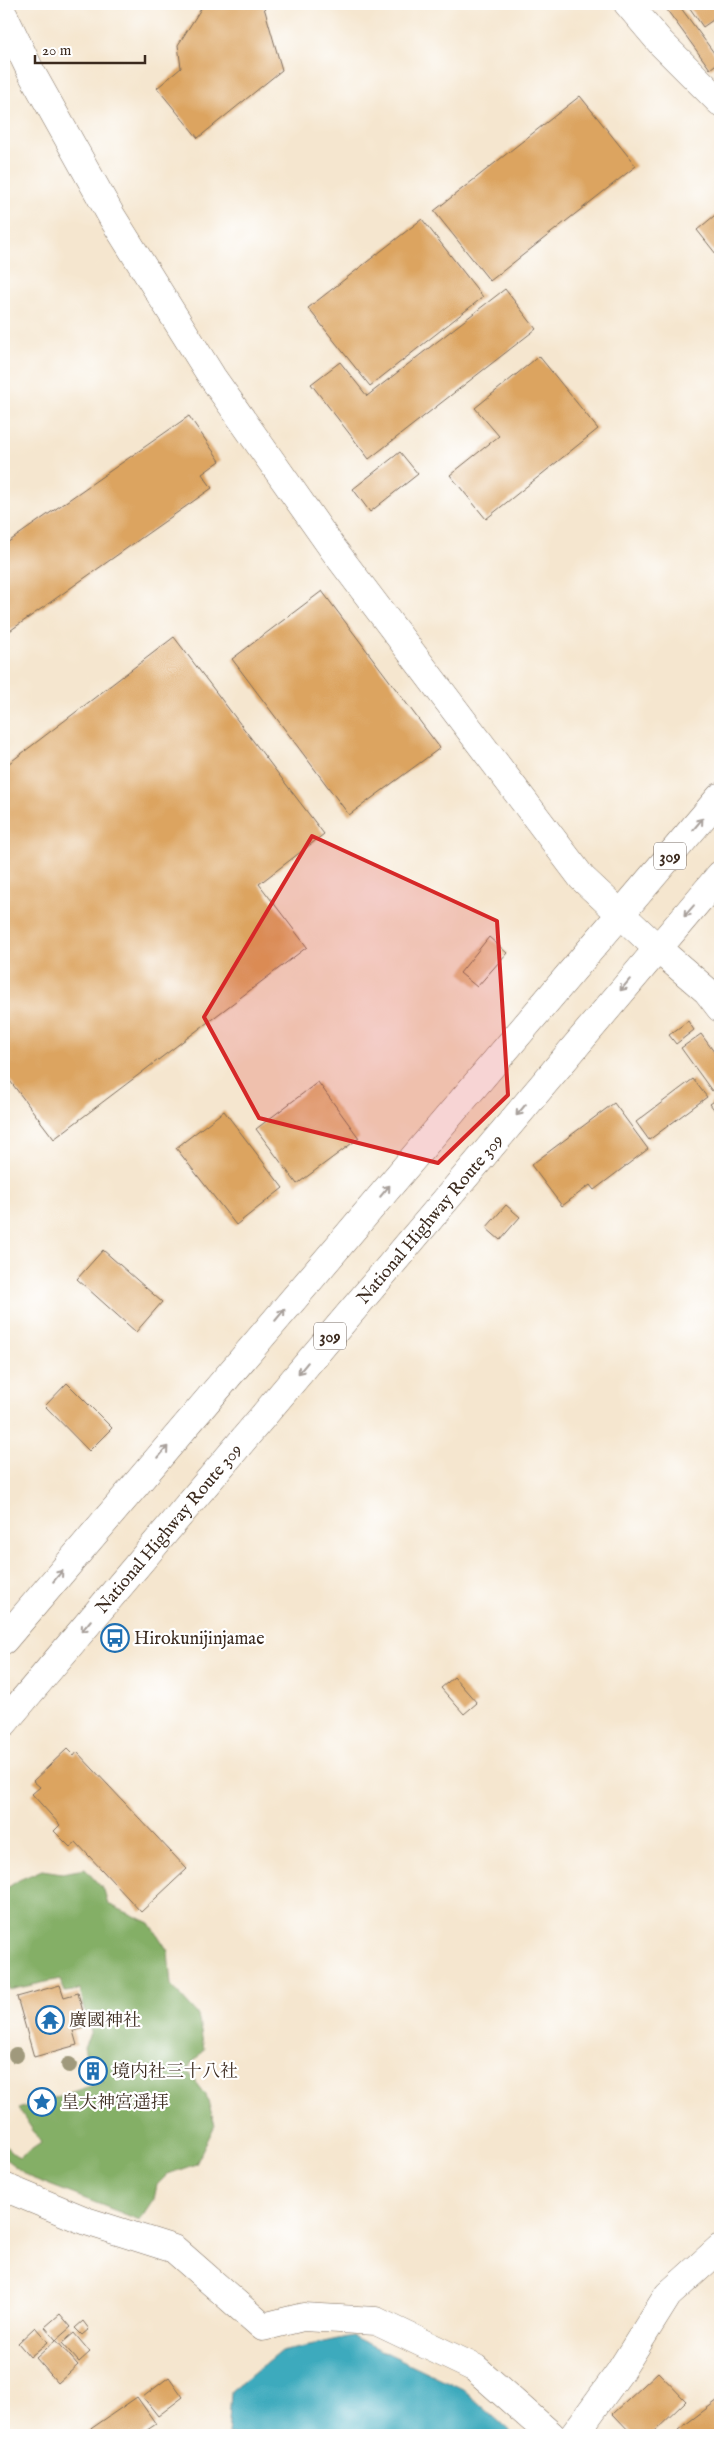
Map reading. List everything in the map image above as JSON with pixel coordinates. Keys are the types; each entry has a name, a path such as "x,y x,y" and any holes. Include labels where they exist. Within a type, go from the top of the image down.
{"main road":[{"path":"628,4 661,43 720,102"},
{"path":"4,16 31,72 112,217 212,377 333,549 576,870 657,948 707,991 720,1008"},
{"name":"309","path":"4,1640 720,798"},
{"name":"National Highway Route 309","path":"4,1723 720,874"},
{"path":"4,2187 86,2221 174,2249 263,2327 303,2317 376,2321 475,2368 551,2435"},
{"path":"574,2435 619,2373 668,2295 720,2248"}],"highlighted area":[{"path":"312,836 497,921 508,1095 438,1163 259,1118 204,1017"}],"green space":[{"path":"85,1869 104,1890 108,1904 150,1923 168,1951 171,1985 198,2015 204,2049 187,2070 206,2095 215,2125 196,2164 168,2174 157,2185 154,2199 140,2220 29,2177 4,2158 4,2145 19,2158 41,2143 19,2109 103,2082 97,2063 88,2064 84,2047 91,2032 80,1990 65,1992 60,1979 9,1990 4,1970 4,1890 19,1880 42,1870 62,1873"}],"water":[{"path":"352,2336 463,2389 514,2435 228,2435 231,2392 281,2351"}],"building":[{"path":"204,4 263,4 282,70 198,138 157,88 181,68 178,45"},
{"path":"678,4 720,61 710,69 667,10"},
{"path":"687,4 720,4 720,15 703,27"},
{"path":"580,96 636,166 490,281 434,211"},
{"path":"720,211 720,259 697,230"},
{"path":"422,219 483,297 370,386 308,308"},
{"path":"505,289 536,329 369,459 311,384 340,362 367,396"},
{"path":"539,356 598,429 486,519 450,475 499,436 475,408"},
{"path":"189,416 220,461 202,474 212,488 4,635 4,545"},
{"path":"400,452 418,474 370,512 353,489"},
{"path":"322,591 440,748 349,815 232,659"},
{"path":"174,637 324,834 259,884 307,947 54,1139 4,1073 4,767"},
{"path":"489,937 507,953 477,987 460,973"},
{"path":"688,1021 694,1030 676,1044 669,1035"},
{"path":"701,1034 720,1060 720,1086 712,1091 681,1048"},
{"path":"693,1079 707,1097 649,1140 636,1122"},
{"path":"318,1082 359,1138 297,1184 256,1129"},
{"path":"720,1097 720,1115 719,1116 710,1104"},
{"path":"614,1103 648,1149 594,1190 590,1185 562,1206 531,1165"},
{"path":"224,1111 283,1188 236,1225 176,1148"},
{"path":"506,1205 520,1217 500,1240 486,1228"},
{"path":"103,1250 162,1302 136,1332 77,1279"},
{"path":"67,1383 112,1428 89,1451 45,1406"},
{"path":"454,1677 477,1703 464,1714 441,1688"},
{"path":"67,1749 74,1756 77,1752 187,1869 141,1912 76,1842 70,1847 54,1831 60,1825 32,1794 40,1787 33,1781"},
{"path":"60,1985 64,1997 78,1993 87,2027 73,2031 77,2045 34,2057 17,1997"},
{"name":"境内社三十八社","path":"97,2066 99,2075 90,2077 88,2068"},
{"path":"60,2314 71,2327 56,2340 45,2327"},
{"path":"83,2321 89,2329 82,2335 75,2328"},
{"path":"35,2327 48,2342 30,2357 18,2343"},
{"path":"74,2333 90,2352 79,2362 62,2343"},
{"path":"56,2340 78,2365 58,2383 36,2358"},
{"path":"658,2372 686,2401 651,2435 633,2435 613,2414"},
{"path":"169,2377 183,2397 158,2416 143,2397"},
{"path":"137,2397 156,2424 140,2435 82,2435"},
{"path":"718,2400 720,2435 681,2435 678,2430"}],"place":[{"name":"Hirokunijinjamae","path":"115,1638"},
{"name":"廣國神社","path":"50,2020"},
{"name":"境内社三十八社","path":"93,2071"},
{"name":"皇大神宮遥拝","path":"42,2102"}]}
